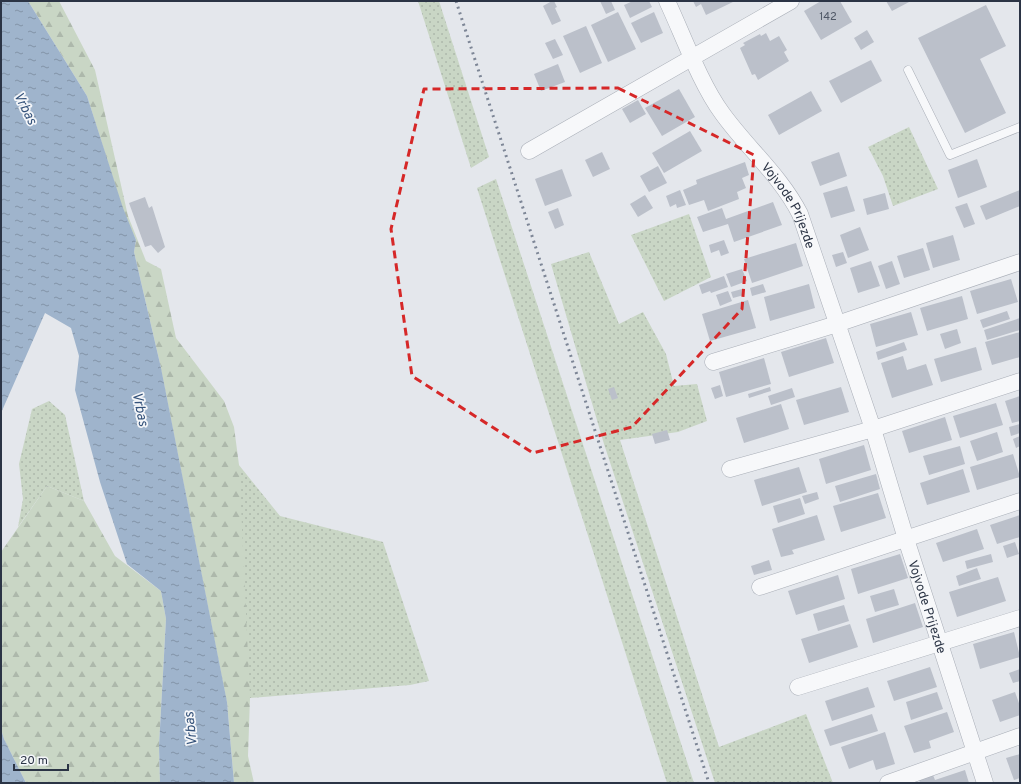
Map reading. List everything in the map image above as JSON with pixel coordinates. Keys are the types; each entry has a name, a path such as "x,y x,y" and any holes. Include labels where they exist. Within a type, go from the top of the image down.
{"street":[{"name":"Vojvode Prijezde","path":"667,1 710,94 720,112 792,198 802,220 873,429 906,539 985,783"},
{"path":"529,152 791,1"},
{"path":"714,362 837,324 1020,262"},
{"path":"730,469 873,429 1020,381"},
{"path":"760,587 1020,501"},
{"path":"798,687 1020,618"},
{"path":"888,783 1020,736"}],"lane":[{"path":"908,70 950,156 1020,127"}],"highlighted area":[{"path":"618,88 754,155 742,309 632,427 533,453 412,376 391,229 424,89"}],"green space":[{"path":"28,1 59,1 95,70 128,216 146,261 161,269 176,338 224,401 234,427 239,465 250,698 248,756 254,783 234,783 227,702 161,368 134,252 136,240 124,213 87,96"},
{"path":"418,1 439,1 489,157 471,168"},
{"path":"909,127 938,189 893,206 883,176 868,147"},
{"path":"496,179 694,783 667,783 477,188"},
{"path":"689,214 711,277 664,301 631,235"},
{"path":"589,252 619,324 643,312 666,354 674,386 697,384 707,421 678,432 620,440 719,747 806,714 833,783 715,783 604,444 551,264"},
{"path":"161,368 280,516 383,542 429,681 410,685 250,698 227,702"},
{"path":"49,401 65,415 84,501 47,486 18,527 23,499 19,464 32,409"},
{"path":"47,486 84,501 115,556 161,591 166,619 159,746 160,783 26,783 4,739 1,729 1,552"}],"water":[{"name":"Vrbas","path":"1,1 28,1 87,96 123,208 136,240 134,252 161,368 227,702 234,783 160,783 159,746 166,619 161,591 127,564 100,482 75,390 79,356 71,328 45,313 1,413"},
{"path":"1,729 4,739 26,783 1,783"}],"building":[{"path":"554,1 557,7 555,8 561,21 552,25 543,6"},
{"path":"600,1 611,1 615,10 606,14"},
{"path":"633,1 649,1 652,7 630,18 624,5"},
{"path":"693,1 735,1 706,15 701,4 696,7"},
{"path":"821,1 840,1 852,22 821,40 804,11"},
{"path":"886,1 911,1 892,11"},
{"path":"986,5 1006,46 980,59 1006,113 965,133 918,38"},
{"path":"618,12 636,49 608,62 591,25"},
{"path":"654,12 663,33 641,43 631,23"},
{"path":"586,26 602,63 580,73 563,36"},
{"path":"867,30 874,42 861,50 854,38"},
{"path":"766,33 770,41 779,36 787,50 784,52 789,61 758,80 755,74 752,75 740,48 745,45 743,43 760,34 761,36"},
{"path":"555,39 563,55 553,59 545,43"},
{"path":"871,60 882,81 841,103 829,81"},
{"path":"558,64 565,82 541,91 534,74"},
{"path":"679,89 695,117 662,136 645,108"},
{"path":"811,91 822,111 779,135 768,115"},
{"path":"638,100 646,114 630,123 622,109"},
{"path":"690,131 702,151 664,173 652,153"},
{"path":"602,152 610,169 593,177 585,160"},
{"path":"839,152 847,176 820,186 811,162"},
{"path":"977,159 987,187 958,198 948,170"},
{"path":"745,162 749,175 742,178 746,188 737,192 739,199 708,211 704,200 689,205 683,190 697,184 696,180"},
{"path":"658,166 667,183 649,192 640,176"},
{"path":"562,169 572,196 545,206 535,179"},
{"path":"847,186 855,211 831,218 823,193"},
{"path":"680,190 686,205 677,208 676,204 670,207 666,196"},
{"path":"1020,190 1020,206 986,220 980,206"},
{"path":"885,193 889,209 867,215 863,199"},
{"path":"645,195 653,208 638,217 630,204"},
{"path":"145,197 149,208 152,206 165,247 158,253 151,245 145,247 129,203"},
{"path":"773,202 782,225 734,242 728,224 703,232 697,217 722,208 726,219"},
{"path":"967,203 975,224 964,228 955,207"},
{"path":"558,208 564,225 555,229 548,212"},
{"path":"860,227 869,250 848,258 840,235"},
{"path":"953,235 960,260 933,268 926,243"},
{"path":"724,240 729,253 721,256 719,250 711,253 709,245"},
{"path":"796,243 803,266 752,283 744,259"},
{"path":"923,248 930,270 904,278 897,256"},
{"path":"843,252 847,263 836,267 832,255"},
{"path":"871,261 880,286 858,293 850,268"},
{"path":"892,261 900,284 886,289 878,266"},
{"path":"742,269 747,281 731,287 726,274"},
{"path":"724,276 728,287 711,293 710,291 702,294 699,285"},
{"path":"1011,279 1018,302 977,314 970,291"},
{"path":"763,284 766,292 752,296 750,288"},
{"path":"809,284 815,308 770,321 764,297"},
{"path":"742,289 744,295 733,298 731,292"},
{"path":"728,291 732,301 720,306 716,295"},
{"path":"962,296 968,319 927,331 920,308"},
{"path":"748,300 756,328 710,341 702,314"},
{"path":"1007,311 1010,319 983,328 980,320"},
{"path":"911,312 918,335 876,347 870,324"},
{"path":"1020,318 1020,330 987,340 984,330"},
{"path":"957,329 961,343 945,349 940,334"},
{"path":"1020,332 1020,357 992,365 985,342"},
{"path":"826,338 834,363 789,377 781,352"},
{"path":"904,342 907,350 878,360 876,352"},
{"path":"976,347 982,370 941,382 934,359"},
{"path":"903,356 907,370 926,364 933,385 892,398 881,363"},
{"path":"764,358 771,384 726,397 719,372"},
{"path":"720,385 723,396 715,399 711,388"},
{"path":"614,387 618,398 612,400 608,389"},
{"path":"770,387 771,391 749,398 748,394"},
{"path":"841,387 849,412 804,425 796,400"},
{"path":"792,388 795,397 771,405 768,396"},
{"path":"1020,396 1020,421 1012,423 1005,401"},
{"path":"996,403 1003,425 960,438 953,416"},
{"path":"781,404 789,429 744,443 736,418"},
{"path":"945,417 952,440 909,453 902,431"},
{"path":"1020,424 1020,433 1011,436 1009,427"},
{"path":"667,430 670,440 655,444 652,434"},
{"path":"997,432 1003,452 977,461 970,441"},
{"path":"1020,436 1020,446 1016,448 1013,439"},
{"path":"864,445 871,470 826,484 819,459"},
{"path":"960,446 965,464 929,475 923,456"},
{"path":"1013,454 1020,477 977,490 970,467"},
{"path":"799,467 807,492 762,506 754,480"},
{"path":"963,469 970,492 927,505 920,483"},
{"path":"876,474 880,489 840,502 835,486"},
{"path":"817,492 819,499 805,504 802,496"},
{"path":"878,493 886,518 841,532 833,506"},
{"path":"800,498 805,514 778,523 773,506"},
{"path":"817,515 825,540 792,550 794,554 781,557 772,529"},
{"path":"1020,515 1020,537 997,544 990,525"},
{"path":"977,529 984,549 943,562 936,543"},
{"path":"1015,542 1019,554 1007,558 1003,546"},
{"path":"900,554 908,578 858,594 851,569"},
{"path":"991,554 993,562 967,569 965,561"},
{"path":"769,560 772,570 754,575 751,566"},
{"path":"977,568 981,579 959,586 956,576"},
{"path":"838,575 845,599 796,615 788,591"},
{"path":"998,577 1006,601 957,617 949,592"},
{"path":"894,589 899,605 875,612 870,596"},
{"path":"915,603 923,627 873,643 866,619"},
{"path":"844,605 849,621 818,631 813,614"},
{"path":"850,624 858,647 809,663 801,639"},
{"path":"1014,632 1020,657 980,669 973,644"},
{"path":"930,667 937,687 894,701 887,681"},
{"path":"1020,669 1020,681 1013,683 1009,673"},
{"path":"868,687 875,707 832,721 825,701"},
{"path":"937,692 943,709 911,720 906,702"},
{"path":"1015,692 1020,706 1020,715 1000,722 992,700"},
{"path":"947,712 954,732 929,741 931,748 914,753 904,726"},
{"path":"872,714 878,731 830,746 824,730"},
{"path":"885,732 895,764 876,770 873,760 849,769 841,747"},
{"path":"1020,754 1020,778 1014,780 1006,758"},
{"path":"965,770 969,783 920,783 919,779 933,775 935,780"}],"railway":[{"path":"456,1 709,783"}]}
